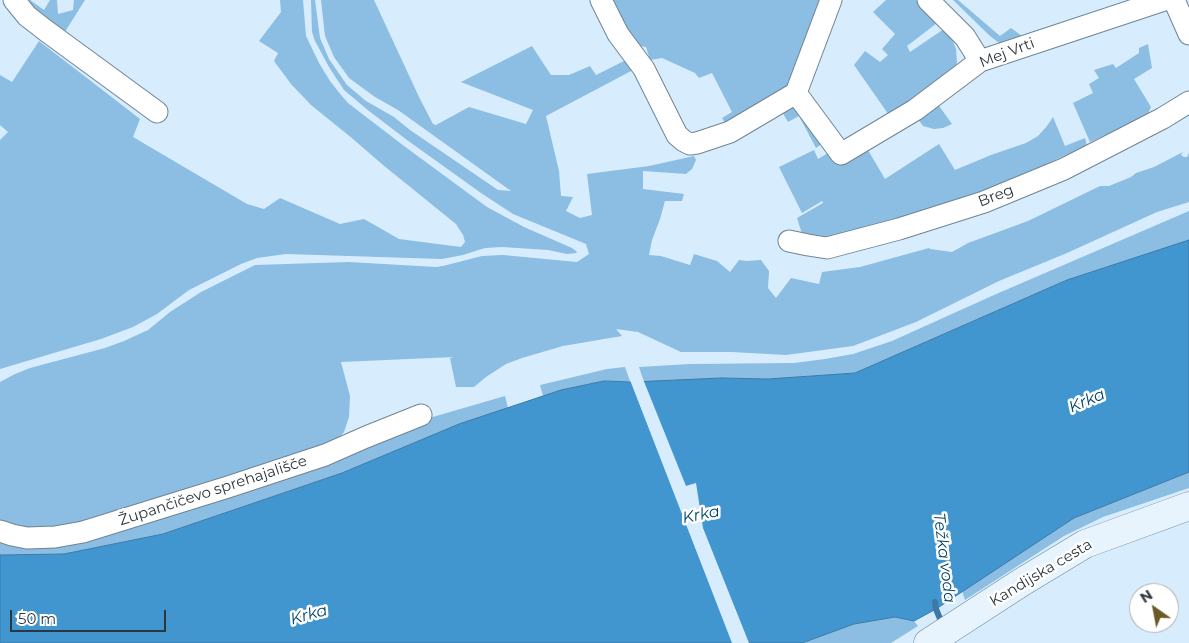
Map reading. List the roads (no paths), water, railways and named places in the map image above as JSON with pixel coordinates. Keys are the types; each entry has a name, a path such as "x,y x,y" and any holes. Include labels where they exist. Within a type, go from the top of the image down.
{"main road":[{"name":"Kandijska cesta","path":"928,643 1085,544 1189,506"}],"street":[{"path":"14,0 27,16 44,30 157,112"},
{"path":"601,0 618,34 644,70 677,135 690,144 730,132 796,93 831,0"},
{"path":"928,0 965,37 980,61"},
{"name":"Mej Vrti","path":"796,93 841,154 915,110 980,61 1164,0"},
{"path":"1174,0 1189,34"},
{"name":"Breg","path":"789,241 827,248 899,229 984,202 1064,169 1163,118 1189,102"},
{"name":"Župančičevo sprehajališče","path":"0,531 27,538 55,537 82,532 325,455 421,415"}],"water":[{"name":"Krka","path":"1189,240 1189,472 1074,518 936,609 914,621 895,617 854,624 802,643 0,643 0,555 64,554 163,534 342,473 459,424 561,390 604,381 633,382 721,378 768,379 855,373 1067,280"}],"waterway":[{"name":"Težka voda","path":"935,602 943,626"}]}
